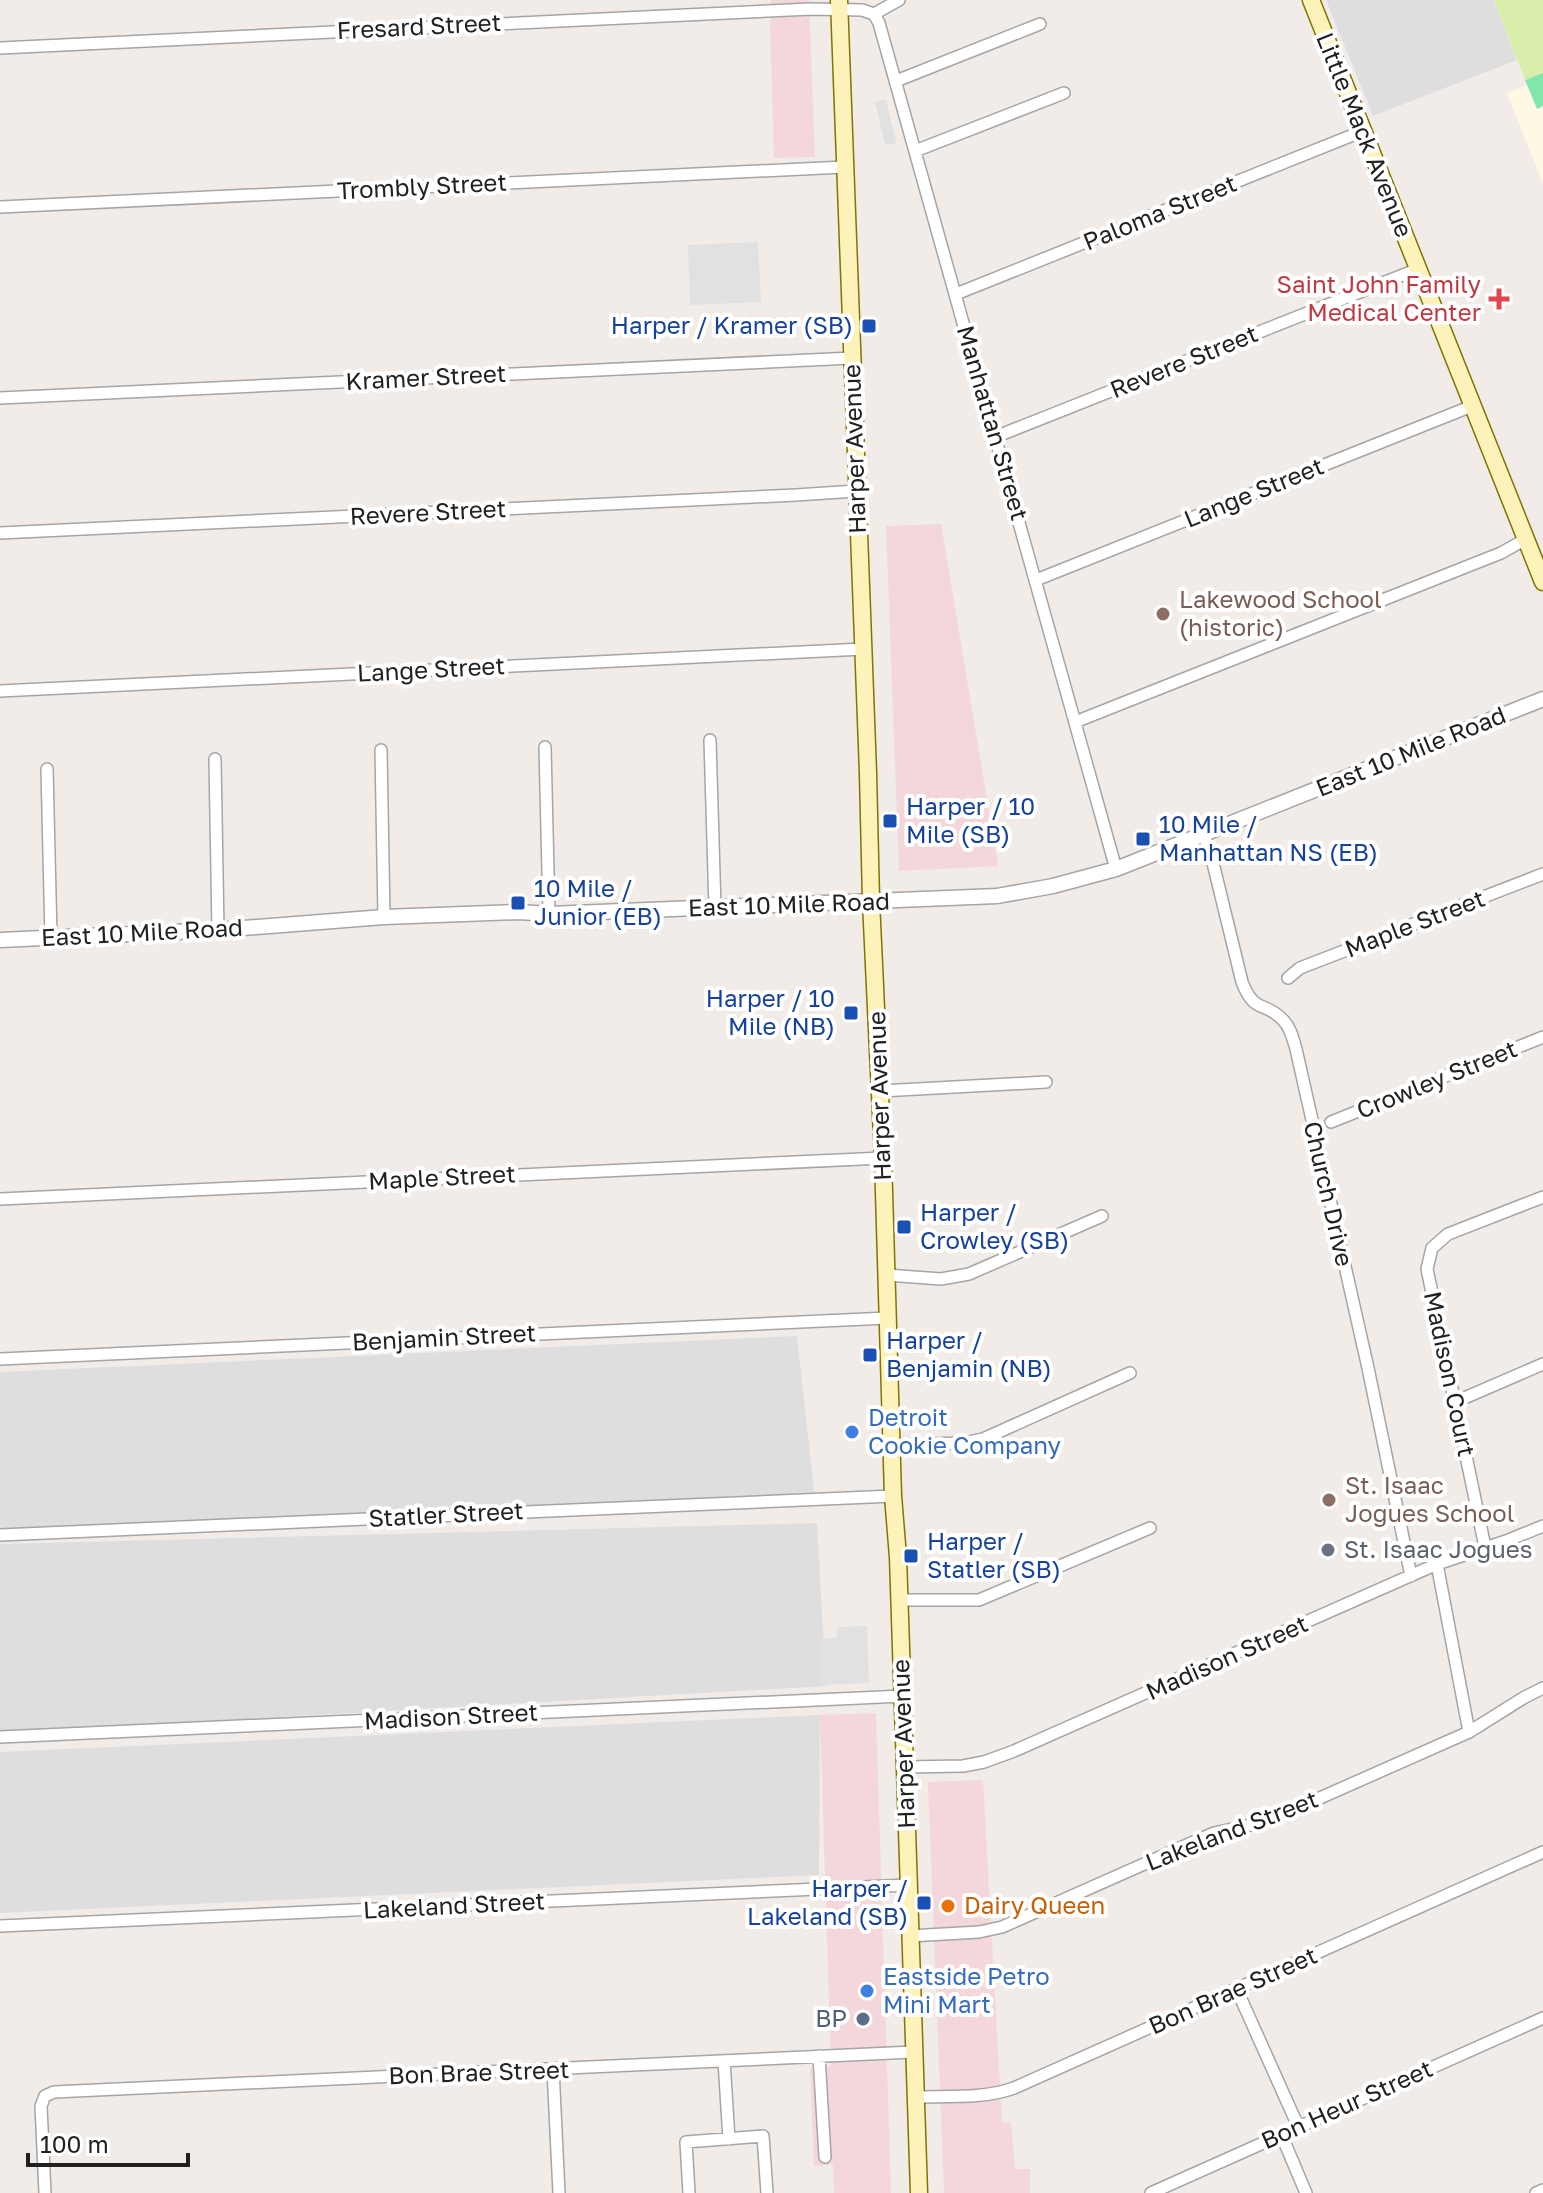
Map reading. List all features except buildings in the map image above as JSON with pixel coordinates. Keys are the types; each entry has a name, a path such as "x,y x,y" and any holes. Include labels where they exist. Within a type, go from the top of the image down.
{"main road":[{"name":"Little Mack Avenue","path":"1311,0 1543,582"},
{"name":"Harper Avenue","path":"839,4 919,2193"}],"street":[{"path":"839,4 874,14 899,0"},
{"name":"Fresard Street","path":"0,48 839,4"},
{"name":"Manhattan Street","path":"874,14 896,81 1116,869"},
{"path":"896,81 1040,24"},
{"path":"915,151 1064,93"},
{"name":"Paloma Street","path":"956,294 1363,131"},
{"name":"Trombly Street","path":"0,207 844,167"},
{"name":"Revere Street","path":"995,437 1418,269"},
{"name":"Kramer Street","path":"0,398 852,358"},
{"name":"Lange Street","path":"1036,580 1472,406"},
{"name":"Revere Street","path":"0,533 856,491"},
{"path":"1075,722 1501,553 1526,539"},
{"name":"Lange Street","path":"0,691 863,649"},
{"name":"East 10 Mile Road","path":"0,940 218,930 384,917 519,912 549,914 997,896 1053,886 1116,869 1543,699"},
{"path":"710,740 715,908"},
{"path":"545,747 549,914"},
{"path":"381,750 384,917"},
{"path":"215,759 218,930"},
{"path":"47,769 51,938"},
{"name":"Church Drive","path":"1204,835 1242,982 1249,998 1281,1018 1292,1033 1368,1368 1411,1576"},
{"name":"Maple Street","path":"1288,978 1300,968 1543,874"},
{"name":"Crowley Street","path":"1331,1122 1543,1037"},
{"path":"881,1091 1046,1082"},
{"name":"Maple Street","path":"0,1199 883,1158"},
{"name":"Madison Court","path":"1485,1547 1427,1269 1432,1248 1448,1234 1543,1197"},
{"path":"887,1275 941,1279 969,1274 1102,1216"},
{"name":"Benjamin Street","path":"0,1359 888,1318"},
{"path":"1455,1402 1543,1364"},
{"path":"892,1445 964,1443 983,1439 1130,1373"},
{"name":"Statler Street","path":"0,1535 893,1496"},
{"name":"Madison Street","path":"905,1767 963,1766 999,1757 1437,1564 1543,1526"},
{"path":"899,1600 979,1600 1150,1528"},
{"path":"1437,1564 1469,1732"},
{"name":"Lakeland Street","path":"909,1936 979,1932 1002,1927 1214,1833 1277,1817 1469,1732 1543,1688"},
{"name":"Madison Street","path":"0,1737 903,1696"},
{"name":"Bon Brae Street","path":"916,2097 1003,2092 1543,1852"},
{"name":"Lakeland Street","path":"0,1926 908,1885"},
{"path":"1237,1990 1298,2126"},
{"name":"Bon Heur Street","path":"1151,2193 1543,2018"},
{"name":"Bon Brae Street","path":"45,2193 41,2106 45,2096 62,2091 913,2052"},
{"path":"819,2056 825,2157"},
{"path":"724,2061 729,2139"},
{"path":"553,2069 559,2193"},
{"path":"1281,2134 1306,2193"},
{"path":"689,2193 686,2142 763,2136 767,2193"},
{"path":"1536,2193 1543,2190"}],"shaded area":[{"path":"771,0 809,0 815,157 774,158"},
{"path":"1326,0 1494,0 1517,60 1373,116"},
{"path":"1494,0 1543,0 1543,184 1507,93 1527,85"},
{"path":"886,99 896,143 885,145 875,102"},
{"path":"758,242 761,302 690,305 688,245"},
{"path":"941,524 998,866 899,871 886,526"},
{"path":"797,1336 815,1499 0,1535 0,1372"},
{"path":"817,1523 826,1686 0,1733 0,1544"},
{"path":"867,1626 869,1683 821,1685 819,1639 837,1638 837,1627"},
{"path":"876,1713 891,2193 834,2193 833,2165 814,2166 810,2067 831,2066 820,1715"},
{"path":"820,1715 819,1875 0,1913 0,1752"},
{"path":"983,1780 1002,2122 1011,2123 1015,2169 1030,2169 1030,2193 944,2193 928,1782"}],"green space":[{"path":"1494,0 1543,0 1543,73 1525,80"},
{"path":"1543,73 1543,106 1537,109 1525,80"}],"place":[{"name":"Saint John Family Medical Center","path":"1499,299"},
{"name":"Harper / Kramer (SB)","path":"869,326"},
{"name":"Lakewood School (historic)","path":"1163,614"},
{"name":"Harper / 10 Mile (SB)","path":"890,821"},
{"name":"10 Mile / Manhattan NS (EB)","path":"1143,839"},
{"name":"10 Mile / Junior (EB)","path":"518,903"},
{"name":"Harper / 10 Mile (NB)","path":"851,1013"},
{"name":"Harper / Crowley (SB)","path":"904,1227"},
{"name":"Harper / Benjamin (NB)","path":"870,1355"},
{"name":"Detroit Cookie Company","path":"852,1432"},
{"name":"St. Isaac Jogues School","path":"1329,1500"},
{"name":"St. Isaac Jogues","path":"1328,1550"},
{"name":"Harper / Statler (SB)","path":"911,1556"},
{"name":"Harper / Lakeland (SB)","path":"924,1903"},
{"name":"Dairy Queen","path":"948,1906"},
{"name":"Eastside Petro Mini Mart","path":"867,1991"},
{"name":"BP","path":"863,2019"}]}
